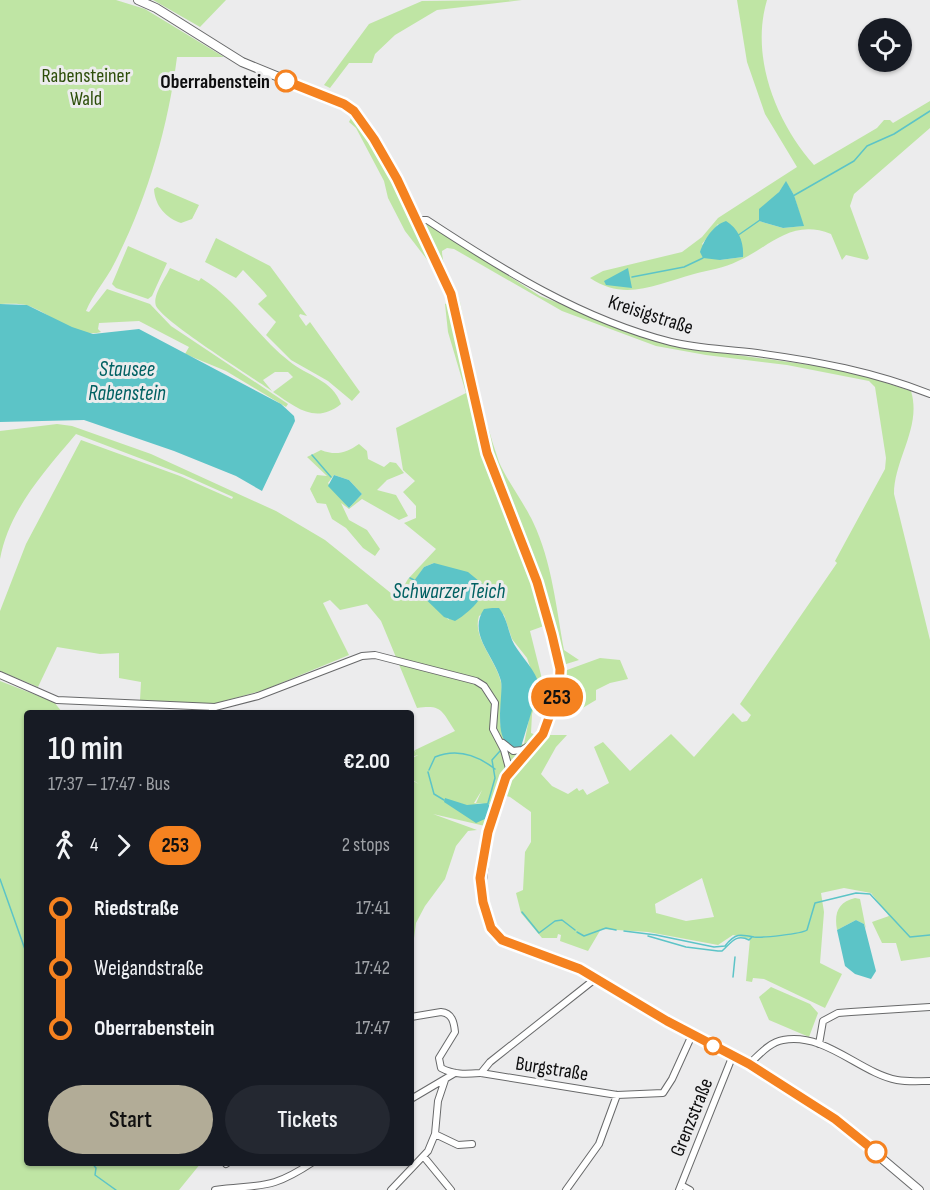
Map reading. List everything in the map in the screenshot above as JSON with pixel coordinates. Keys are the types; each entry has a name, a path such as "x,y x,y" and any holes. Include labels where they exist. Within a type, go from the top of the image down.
{"main road":[{"path":"138,0 156,8 242,62 330,98 354,111 380,149 417,220 451,294 487,453 537,582 560,669 559,690 540,739 510,772 498,796 488,832 480,878 487,920 495,935 502,940 580,969 692,1035 749,1064 842,1124 919,1190"}],"street":[{"name":"Kreisigstraße","path":"417,220 427,220 504,271 540,290 644,333 691,345 848,368 930,394"},
{"path":"0,675 57,700 213,710 258,696 362,656 375,655 476,681 484,686 495,703 493,729 500,741 510,772"},
{"path":"500,741 513,751 519,751 540,739"},
{"path":"481,1072 490,1062 595,979"},
{"path":"819,1044 823,1021 838,1013 930,1007"},
{"path":"414,1016 446,1012 453,1019 455,1032 439,1058 441,1068 455,1073"},
{"name":"Burgstraße","path":"455,1073 481,1072 617,1095 663,1093 672,1080 692,1035"},
{"path":"749,1064 770,1046 783,1040 819,1044 897,1080 930,1081"},
{"name":"Grenzstraße","path":"680,1187 733,1055"},
{"path":"414,1097 455,1073"},
{"path":"391,1190 424,1157 435,1134 438,1101 446,1080"},
{"path":"566,1190 599,1144 617,1095"},
{"path":"435,1134 458,1145 472,1144"},
{"path":"424,1157 451,1190"},
{"path":"215,1190 272,1187 292,1179 308,1166"},
{"path":"680,1187 690,1190"}],"green space":[{"name":"Rabensteiner Wald","path":"0,0 116,0 145,9 224,57 177,57 162,137 146,189 126,240 86,311 89,312 107,289 150,304 171,326 288,404 286,407 226,371 185,354 189,347 139,321 99,323 98,329 101,332 83,332 64,325 29,306 0,304"},
{"path":"153,0 226,0 200,27"},
{"path":"522,0 437,10 395,35 375,54 372,63 349,63 330,88 324,85 369,24 422,1"},
{"path":"737,0 767,0 762,44 764,66 770,88 788,129 814,165 877,128 884,120 890,120 893,123 930,101 930,128 854,194 850,206 869,258 867,260 846,255 842,260 831,234 817,230 804,230 782,236 750,255 722,267 641,289 616,289 590,278 603,271 682,252 702,237 718,218 797,167 765,114 747,62","holes":["786,182 794,195 803,226 783,228 759,221","718,224 743,256 743,257 720,260 702,244"]},
{"path":"353,114 373,141 413,221 429,225 540,296 643,335 701,350 847,370 911,391 913,417 898,468 894,494 930,640 930,957 901,961 896,943 882,943 872,922 889,916 871,893 844,888 821,893 824,912 820,963 842,974 825,1008 764,979 753,978 752,982 746,981 750,939 733,935 718,945 648,932 601,929 588,951 560,941 561,935 558,934 557,938 542,938 521,913 516,893 523,890 525,852 531,842 531,812 510,797 503,795 517,770 548,735 567,735 556,747 541,774 552,786 568,794 577,788 579,791 583,789 587,795 609,783 594,747 603,742 630,771 671,734 694,757 733,713 742,722 747,721 751,715 740,704 837,563 835,561 885,469 886,458 875,387 869,381 787,365 656,346 562,311 454,249 447,248 442,251 443,258 460,302 487,423 502,469 529,515 545,553 564,650 579,660 563,665 552,623 530,631 542,679 536,685 539,690 532,714 531,733 538,736 506,773 493,805 476,803 482,790 474,803 492,806 485,826 433,814 477,830 468,831 456,846 445,879 425,906 416,923 414,938 414,782 419,784 414,781 414,757 418,755 414,756 414,750 416,753 415,750 455,731 437,708 417,708 381,621 367,604 340,610 330,600 323,603 349,655 264,690 213,704 140,700 141,682 119,678 119,653 100,654 57,647 38,687 0,671 0,611 26,544 81,440 180,476 232,499 233,497 184,475 76,434 29,492 11,524 0,559 0,431 57,424 72,426 151,454 276,511 325,540 397,598 408,579 436,549 404,523 416,518 416,506 403,492 415,481 403,470 396,428 466,393 448,332 445,304 454,300 441,266 432,266 405,231 388,198 384,181 356,128 349,122","holes":["434,563 449,620 412,585 424,567","492,608 504,615 512,639 527,658 536,684 524,744 507,742 503,733 500,718 501,682 479,632 479,616","702,878 714,917 686,921 656,913 655,904"]},
{"path":"157,187 199,205 192,219 181,223 166,215 155,195 154,189"},
{"path":"216,238 270,266 307,316 300,314 299,316 306,326 310,322 360,392 352,401 328,381 291,360 266,335 276,322 258,304 267,296 243,270 236,278 205,262"},
{"path":"128,246 167,263 152,296 148,299 116,288 112,284"},
{"path":"170,268 199,281 201,278 214,287 277,351 332,389 341,404 323,413 306,412 298,408 273,392 293,377 288,372 275,372 263,380 272,391 162,314 155,302"},
{"path":"359,444 367,451 368,459 384,467 390,462 396,463 404,473 387,480 377,490 396,495 408,516 399,520 362,499 349,509 341,503 349,520 367,530 380,549 375,556 363,548 346,528 332,519 326,504 317,503 310,489 317,475 327,476 307,457 321,450 336,453","holes":["334,475 349,480 362,494 349,508 328,483"]},
{"path":"600,658 620,660 628,679 610,683 596,690 596,700 564,719 555,715 563,674 567,670"},
{"path":"0,681 54,702 60,710 24,710 24,1166 199,1166 179,1190 0,1190"},
{"path":"855,898 860,899 866,929 864,924 856,920 837,930 838,909 845,902"},
{"path":"771,987 810,1004 818,1013 809,1037 769,1020 759,997"}],"water":[{"path":"786,181 794,195 804,226 783,228 759,221 759,209 779,192"},
{"path":"726,221 740,236 743,257 720,260 703,258 700,252 707,238 713,229"},
{"path":"628,268 632,288 606,285 604,281"},
{"name":"Stausee Rabenstein","path":"0,304 27,305 72,327 93,334 139,329 281,404 294,416 295,421 262,491 236,476 174,451 84,420 0,422"},
{"path":"334,475 349,480 362,494 349,508 328,486"},
{"name":"Schwarzer Teich","path":"434,563 468,572 485,586 478,601 455,621 444,617 411,585 424,567"},
{"path":"499,608 502,612 514,645 538,681 536,688 538,690 521,747 511,746 501,733 501,681 480,636 480,618 484,609"},
{"path":"445,798 467,805 488,803 490,807 485,819 476,823 444,802"},
{"path":"856,920 864,924 876,971 871,979 855,974 845,966 837,930"}],"waterway":[{"path":"793,196 854,161 867,146 894,134 930,111"},
{"path":"737,236 760,220"},
{"path":"632,277 684,267 703,258"},
{"path":"312,455 331,477"},
{"path":"410,578 414,580"},
{"path":"488,803 495,778 492,760 500,751"},
{"path":"429,770 435,757 451,753 466,754 495,769"},
{"path":"428,772 434,794 444,800"},
{"path":"0,879 24,947"},
{"path":"624,931 714,947 725,946 738,936 765,937 807,930 815,903 856,893 870,894 910,937 930,935"},
{"path":"522,912 539,933 555,921 562,920 575,930"},
{"path":"577,932 584,936 606,928 616,930"},
{"path":"648,936 686,947 718,951 722,951 737,938 749,940 752,937"},
{"path":"733,977 735,957"},
{"path":"94,1166 95,1175 116,1190"}],"bus line":[{"name":"253","path":"286,81 344,104 354,111 374,139 397,179 451,294 487,453 537,582 552,635 560,669 559,690 543,734 506,777 488,832 480,878 483,902 491,928 502,940 580,969 641,1007 749,1064 835,1119 876,1152"}],"place":[{"name":"Oberrabenstein","path":"286,81"}]}
